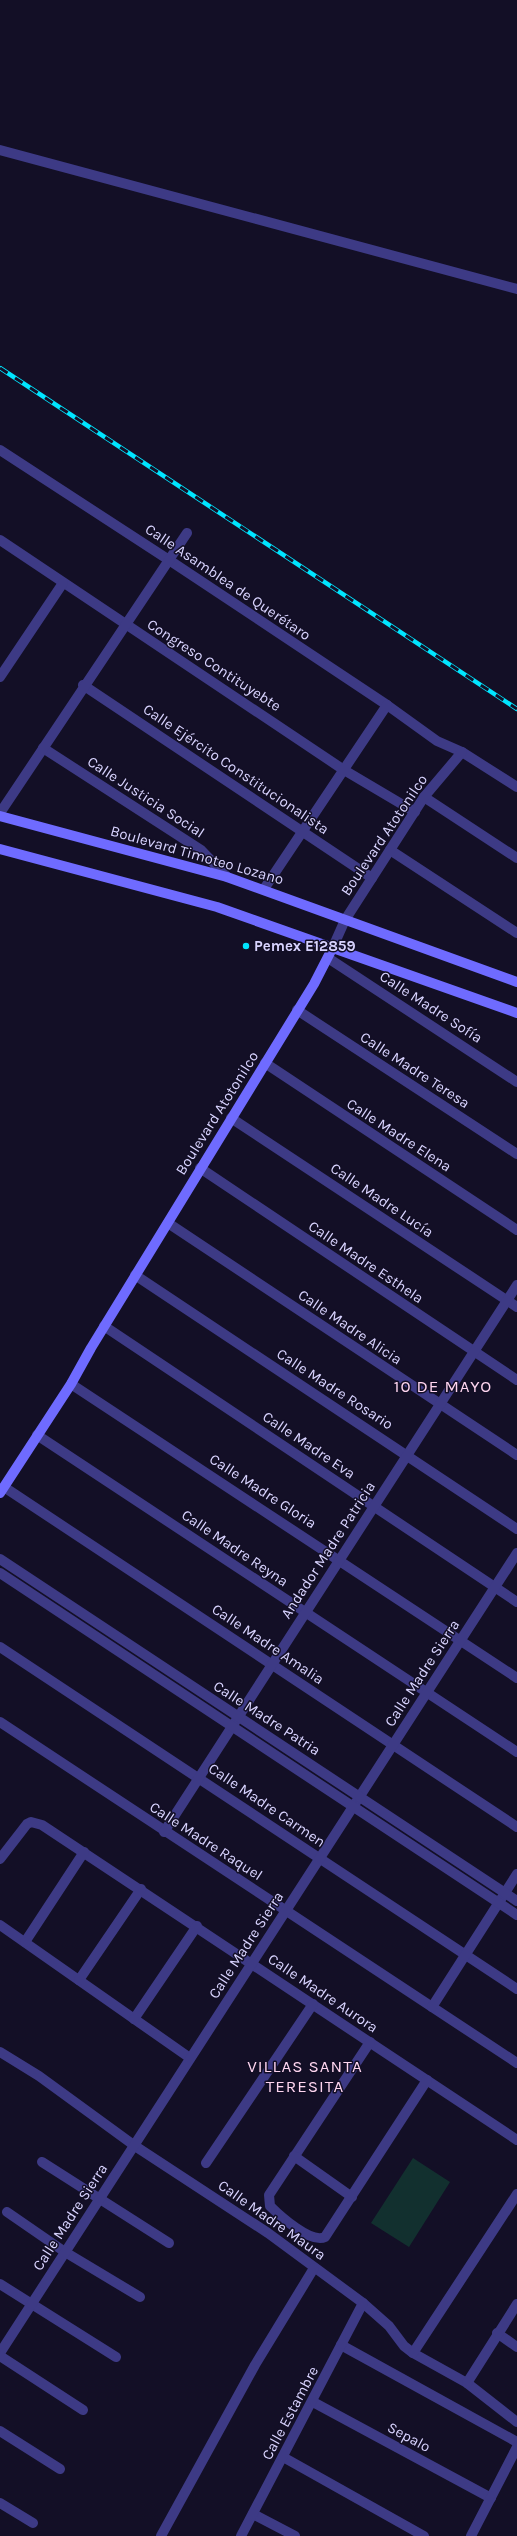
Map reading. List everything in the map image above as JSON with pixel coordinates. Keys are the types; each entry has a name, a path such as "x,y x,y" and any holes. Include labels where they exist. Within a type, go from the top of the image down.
{"main road":[{"name":"Boulevard Timoteo Lozano","path":"0,815 227,877 264,889 517,982"},
{"path":"0,849 217,907 517,1013"},
{"name":"Boulevard Atotonilco","path":"2,1490 71,1384 104,1326 265,1063 328,958 333,947"}],"street":[{"path":"0,150 517,289"},
{"name":"Calle Asamblea de Querétaro","path":"0,450 387,705 437,741 462,752 517,787"},
{"path":"0,815 124,624 187,533"},
{"name":"Congreso Contituyebte","path":"0,540 344,770 415,812"},
{"path":"0,677 63,583"},
{"name":"Calle Ejército Constitucionalista","path":"84,685 303,830 372,878"},
{"path":"264,889 387,705"},
{"name":"Calle Justicia Social","path":"44,748 196,847 216,862 227,877"},
{"name":"Boulevard Atotonilco","path":"333,947 345,920 424,798 462,752"},
{"path":"424,798 517,858"},
{"path":"390,850 517,934"},
{"name":"Calle Madre Sofía","path":"328,958 517,1082"},
{"name":"Calle Madre Teresa","path":"297,1010 517,1154"},
{"name":"Calle Madre Elena","path":"265,1063 517,1230"},
{"name":"Calle Madre Lucía","path":"231,1118 517,1307"},
{"name":"Calle Madre Esthela","path":"200,1168 517,1380"},
{"name":"Calle Madre Alicia","path":"168,1223 440,1406 517,1455"},
{"name":"Calle Madre Rosario","path":"135,1275 517,1529"},
{"name":"Andador Madre Patricia","path":"164,1832 240,1717 271,1664 341,1560 406,1454 440,1406 517,1285"},
{"name":"Calle Madre Eva","path":"104,1326 517,1602"},
{"name":"Calle Madre Gloria","path":"71,1384 341,1560 517,1678"},
{"name":"Calle Madre Reyna","path":"37,1435 517,1752"},
{"name":"Calle Madre Amalia","path":"2,1490 271,1664 517,1827"},
{"name":"Calle Madre Sierra","path":"0,2353 517,1553"},
{"name":"Calle Madre Patria","path":"0,1559 517,1901"},
{"name":"Calle Madre Patria","path":"0,1574 517,1915"},
{"name":"Calle Madre Carmen","path":"0,1647 199,1777 319,1859 517,1989"},
{"name":"Calle Madre Raquel","path":"0,1722 164,1832 432,2006 517,2064"},
{"name":"Calle Madre Aurora","path":"0,1859 22,1828 32,1822 49,1829 517,2140"},
{"path":"25,1942 84,1852"},
{"path":"432,2006 517,1874"},
{"path":"79,1980 141,1889"},
{"path":"0,1924 190,2058"},
{"path":"134,2019 197,1926"},
{"path":"206,2163 313,2004"},
{"path":"370,2042 269,2195 268,2200 273,2210 305,2234 315,2239 324,2237 352,2197 427,2080"},
{"name":"Calle Madre Maura","path":"0,2052 39,2076 135,2146 221,2200 363,2303 389,2326 404,2346 412,2353 467,2383 517,2422"},
{"path":"294,2156 352,2197"},
{"path":"42,2162 169,2243"},
{"path":"412,2353 517,2194"},
{"path":"7,2212 65,2252 140,2297"},
{"path":"161,2536 255,2365 314,2268"},
{"path":"0,2284 116,2357"},
{"name":"Calle Estambre","path":"241,2536 313,2402 363,2303"},
{"path":"467,2383 497,2333 517,2304"},
{"path":"497,2333 517,2347"},
{"path":"342,2345 517,2442"},
{"path":"0,2356 83,2410"},
{"name":"Sepalo","path":"313,2402 491,2498"},
{"path":"0,2431 60,2469"},
{"path":"470,2536 517,2447"},
{"path":"283,2457 424,2536"},
{"path":"0,2503 33,2523"},
{"path":"253,2514 295,2536"}],"green space":[{"path":"413,2158 450,2182 409,2247 371,2223"}],"railway":[{"path":"0,368 517,709"}],"place":[{"name":"Pemex E12859","path":"246,946"}],"district":[{"name":"10 DE MAYO","path":"443,1386"},
{"name":"VILLAS SANTA TERESITA","path":"305,2076"}]}
